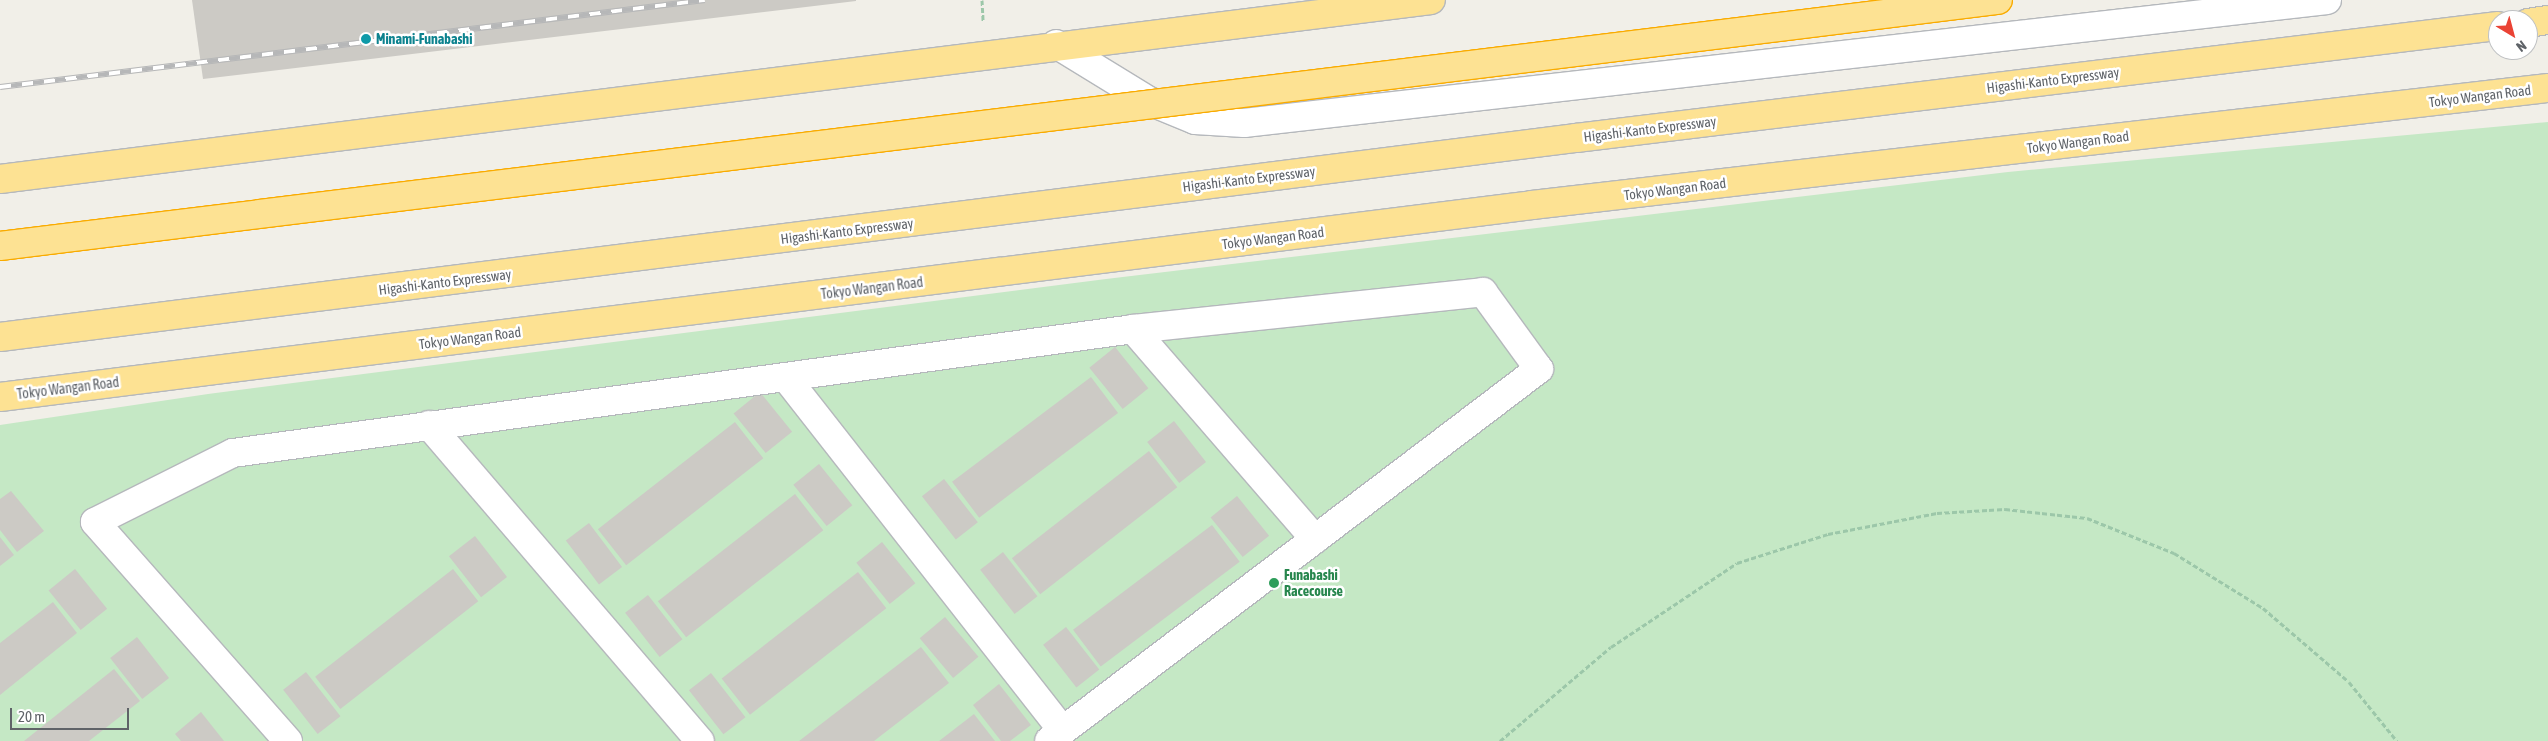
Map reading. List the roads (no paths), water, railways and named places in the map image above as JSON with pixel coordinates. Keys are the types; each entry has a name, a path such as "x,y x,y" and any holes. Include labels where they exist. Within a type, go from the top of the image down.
{"highway":[{"path":"0,179 1056,44 1431,0"},
{"path":"0,246 1998,0"},
{"name":"Higashi-Kanto Expressway","path":"0,337 1576,138 2488,27"},
{"name":"Tokyo Wangan Road","path":"0,397 1532,205 2548,88"}],"street":[{"path":"1056,44 1149,101 1195,120 1244,123 2327,0"},
{"path":"288,741 95,522 233,453 429,425 787,379 1133,329 1483,292 1540,369 1056,736 787,379"},
{"path":"1133,329 1315,539"},
{"path":"429,425 700,741"}],"railway":[{"path":"0,87 705,0"}],"place":[{"name":"Minami-Funabashi","path":"366,39"},
{"name":"Funabashi Racecourse","path":"1274,583"}]}
